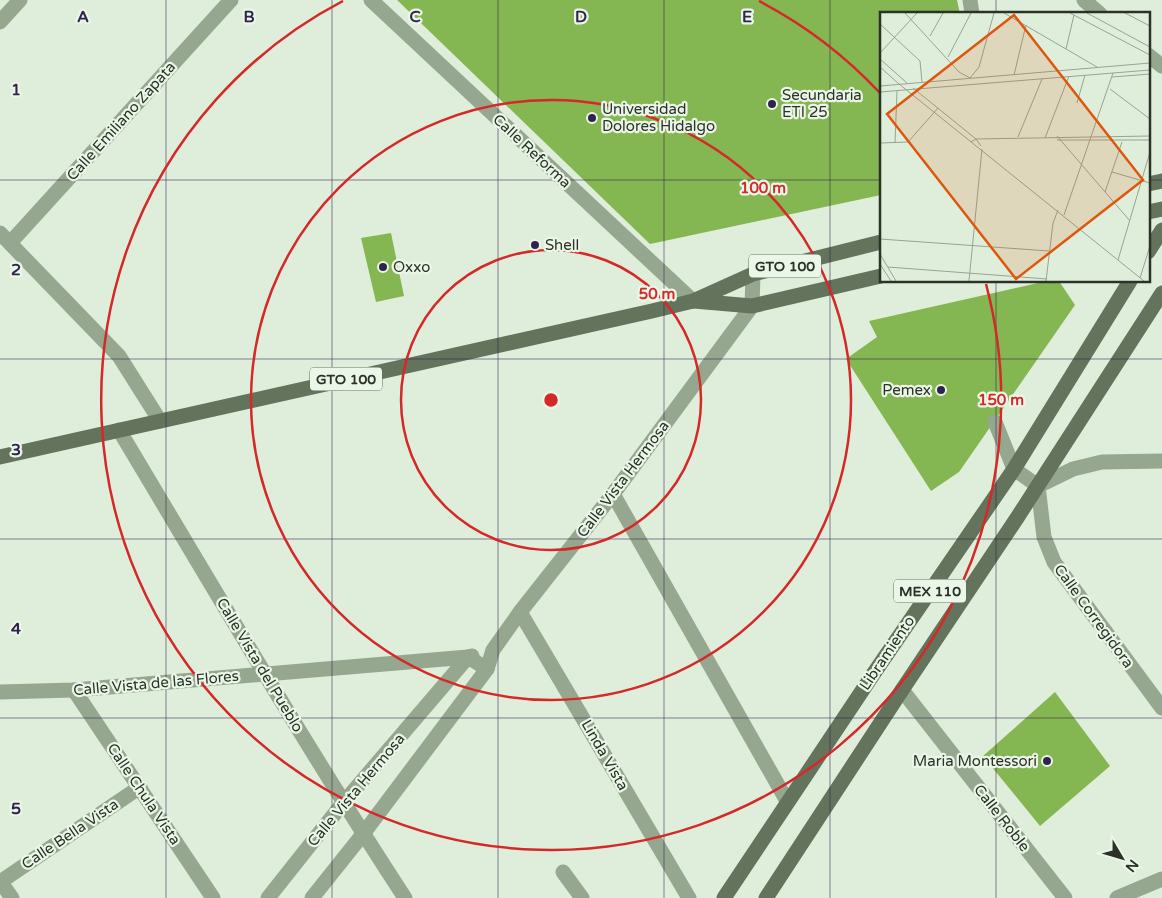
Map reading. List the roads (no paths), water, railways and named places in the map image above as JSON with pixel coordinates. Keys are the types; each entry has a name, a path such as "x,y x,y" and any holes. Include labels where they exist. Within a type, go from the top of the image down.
{"main road":[{"path":"1150,249 1162,230"},
{"name":"GTO 100","path":"0,457 692,301 753,274 880,242"},
{"name":"GTO 100","path":"692,301 752,306 880,276"},
{"name":"Libramiento","path":"724,898 787,801 1014,469 1129,282"},
{"name":"MEX 110","path":"766,898 1038,486 1162,293"}],"street":[{"path":"0,22 20,0"},
{"name":"Calle Emiliano Zapata","path":"5,238 231,0"},
{"name":"Calle Reforma","path":"371,0 692,301"},
{"path":"1084,0 1098,12"},
{"path":"1150,56 1162,66"},
{"path":"5,238 119,356 160,421"},
{"path":"752,306 753,274"},
{"name":"Calle Vista Hermosa","path":"312,898 363,834 487,669 493,650 520,612 613,494 752,306"},
{"path":"995,422 1014,469 1038,486 1073,469 1102,462 1162,461"},
{"name":"Calle Vista del Pueblo","path":"119,430 363,834 405,898"},
{"name":"Calle Corregidora","path":"1038,486 1044,537 1054,562 1162,708"},
{"path":"613,494 787,801"},
{"name":"Linda Vista","path":"520,612 689,898"},
{"path":"468,657 493,650"},
{"path":"468,657 487,669"},
{"name":"Calle Vista Hermosa","path":"268,898 344,802 468,657"},
{"name":"Calle Vista de las Flores","path":"0,692 74,690 468,657"},
{"name":"Calle Chula Vista","path":"74,690 213,898"},
{"name":"Calle Roble","path":"902,690 1065,898"},
{"name":"Calle Bella Vista","path":"0,881 140,787"},
{"path":"563,872 582,898"},
{"path":"1117,898 1162,879"},
{"path":"0,881 12,898"}],"place":[{"name":"Secundaria ETI 25","path":"772,104"},
{"name":"Universidad Dolores Hidalgo","path":"592,118"},
{"name":"Shell","path":"535,245"},
{"name":"Oxxo","path":"383,267"},
{"name":"Pemex","path":"941,390"},
{"name":"Maria Montessori","path":"1047,761"}]}
